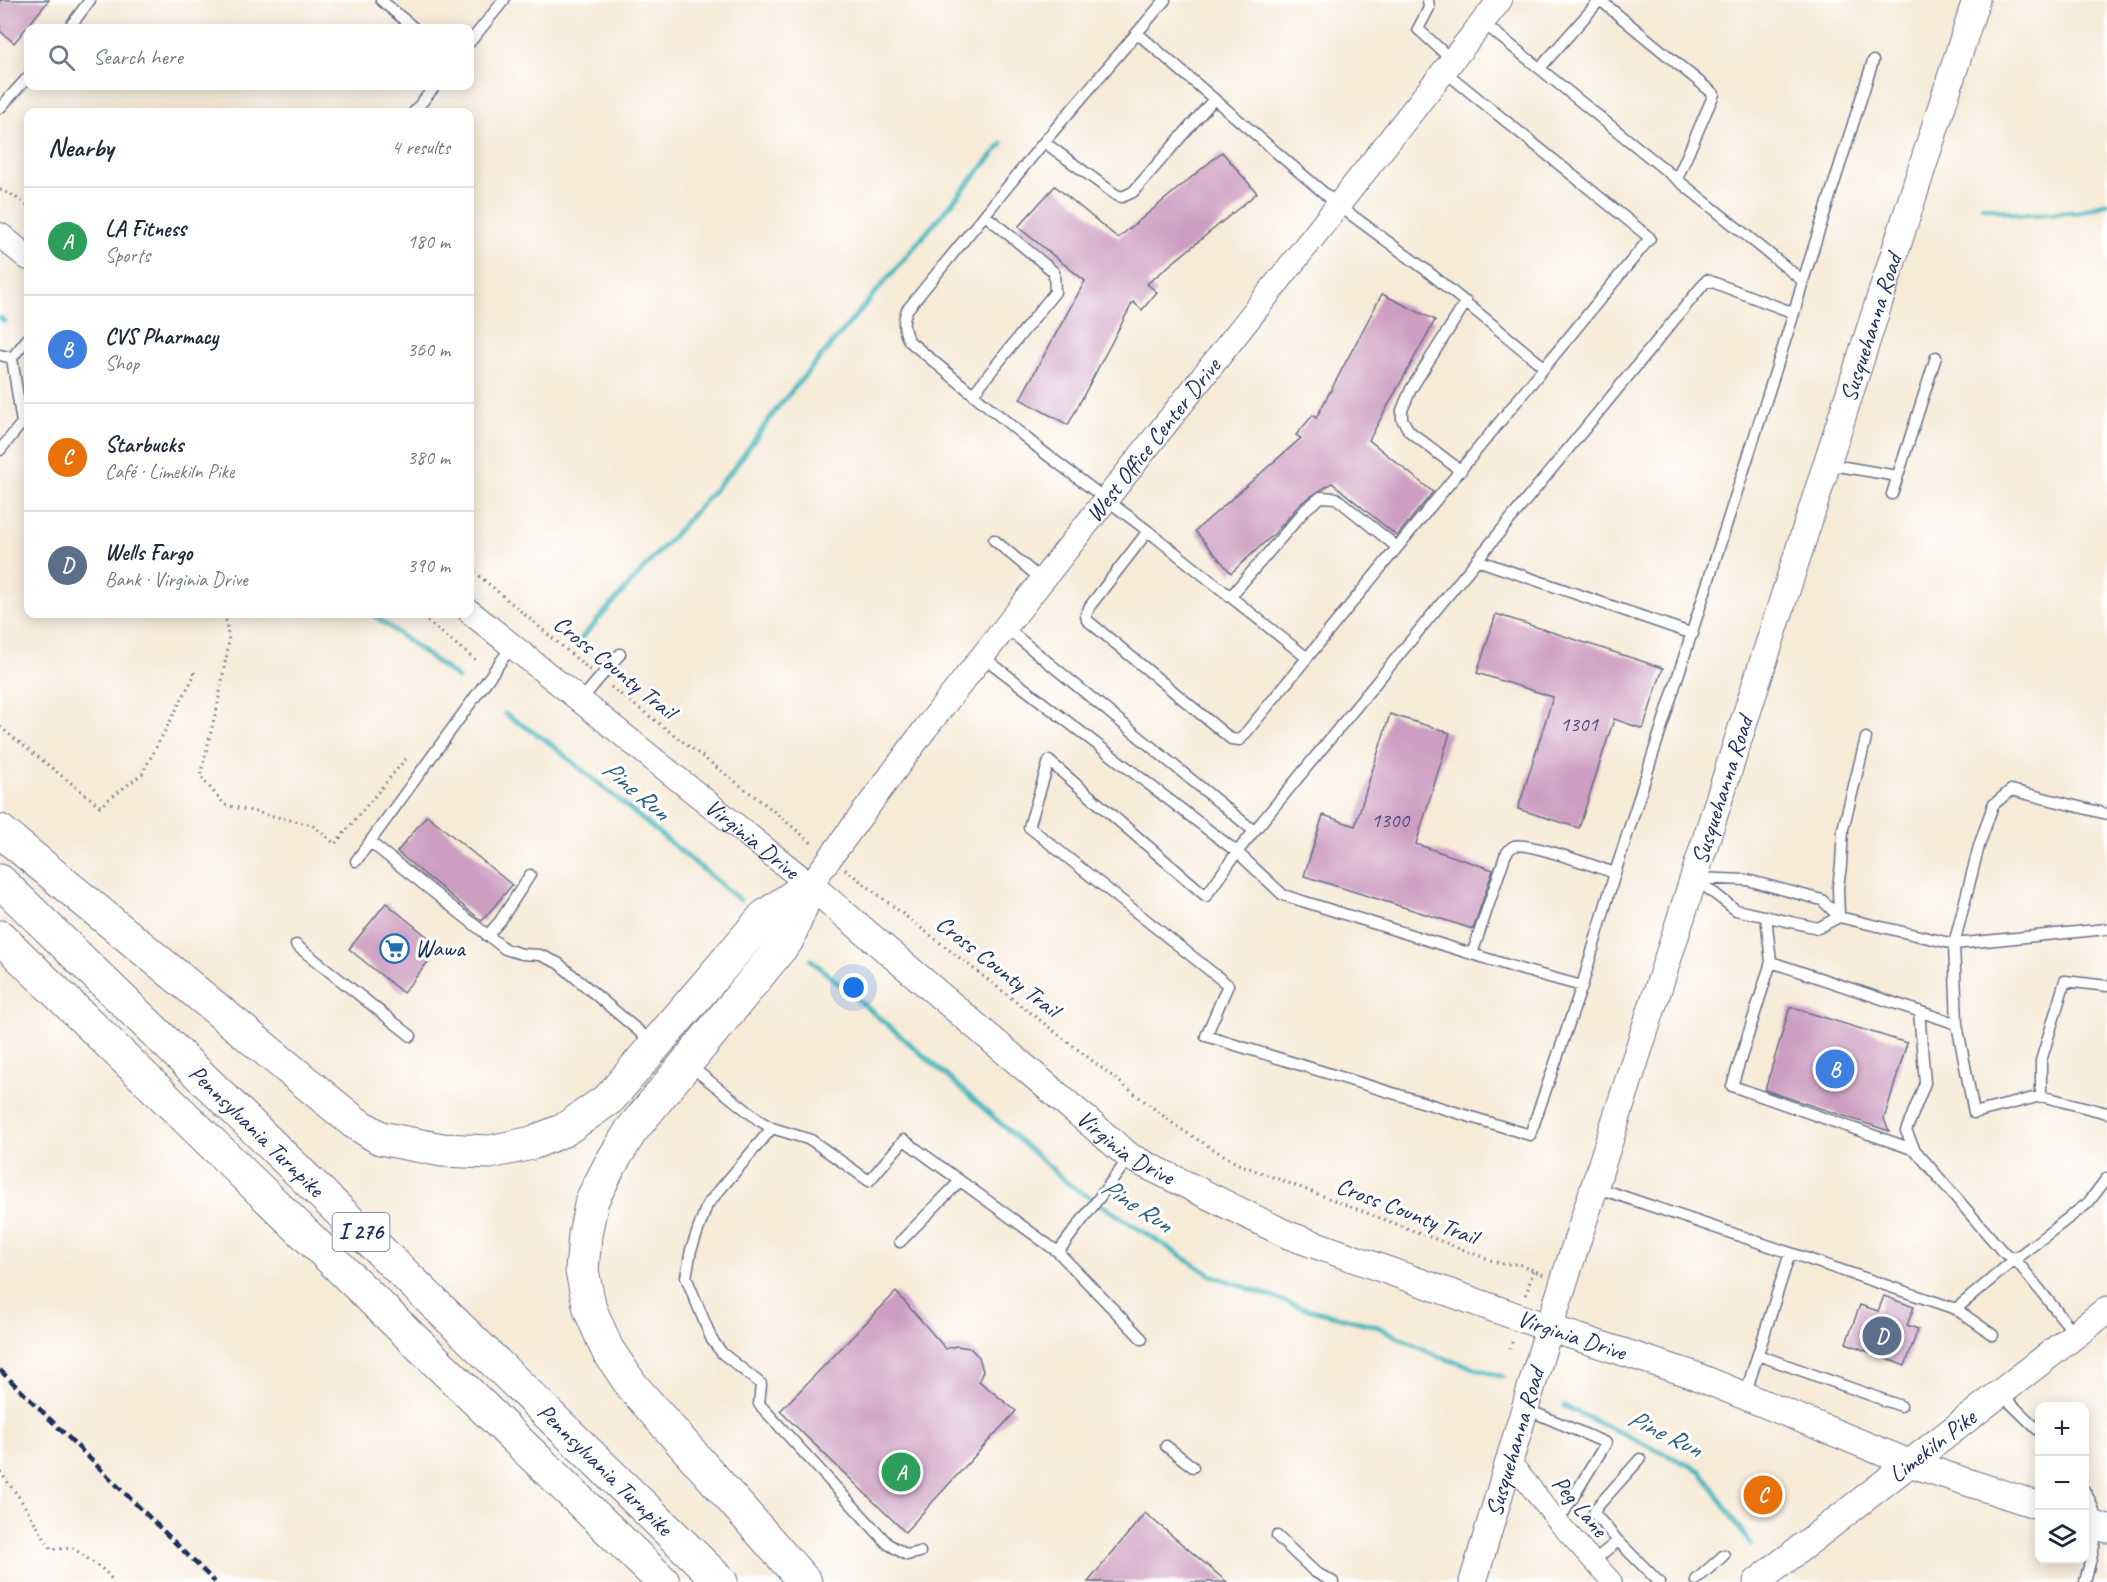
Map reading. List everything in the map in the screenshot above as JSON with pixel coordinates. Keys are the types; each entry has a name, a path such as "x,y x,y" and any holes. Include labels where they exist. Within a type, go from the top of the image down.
{"highway":[{"path":"0,831 354,1122 380,1138 442,1150 490,1152 532,1143 564,1130 610,1098 764,917 810,885"},
{"name":"Pennsylvania Turnpike","path":"0,881 721,1582"},
{"path":"805,1582 632,1386 607,1349 590,1309 582,1271 585,1235 592,1200 610,1165 631,1131 787,940 810,885"},
{"name":"Pennsylvania Turnpike","path":"0,937 663,1582"}],"main road":[{"name":"Susquehanna Road","path":"1473,1582 1549,1328 1976,0"},
{"name":"Virginia Drive","path":"810,885 1130,1157 1288,1235 1549,1328 1691,1374 1909,1463 2035,1504"},
{"name":"Limekiln Pike","path":"1757,1582 2107,1310"}],"street":[{"name":"West Office Center Drive","path":"810,885 925,729 1500,0"},
{"path":"0,235 24,255"},
{"name":"Virginia Drive","path":"474,615 810,885"},
{"name":"Peg Lane","path":"1510,1461 1558,1522 1611,1582"}],"lane":[{"path":"72,24 90,0"},
{"path":"381,0 409,24"},
{"path":"474,37 504,0"},
{"path":"1165,0 1044,142 907,310 903,323 909,341 1042,451 1148,531 1306,657"},
{"path":"1148,531 1090,606 1086,615 1087,620 1236,741 1245,736 1306,657 1461,471 1650,237 1448,66 1418,29 1429,9 1428,0"},
{"path":"1540,68 1599,0 1714,94 1677,179"},
{"path":"1482,22 1803,281"},
{"path":"1137,33 1338,205 1466,302 1544,367"},
{"path":"1794,313 1707,280 1254,831 1206,896 1049,761 1029,827 1228,985 1206,1036 1530,1135 1582,986 1616,873 1693,634 1794,313 1803,281 1873,61"},
{"path":"0,108 24,81"},
{"path":"417,108 432,90"},
{"path":"1044,142 1116,195 1122,197 1133,192 1214,99"},
{"path":"973,394 1055,292 1054,272 985,214"},
{"path":"1461,471 1409,431 1402,419 1402,410 1411,389 1466,302"},
{"path":"0,450 22,423 12,358 24,343"},
{"path":"0,355 12,358"},
{"path":"1892,494 1936,357"},
{"path":"1827,464 1897,477"},
{"path":"1230,597 1306,509 1321,497 1336,498 1396,547"},
{"path":"994,540 1042,580"},
{"path":"1478,560 1693,634"},
{"path":"1005,627 1254,831"},
{"path":"356,861 512,646"},
{"path":"580,701 620,654"},
{"path":"982,656 1237,852 1283,895 1582,986"},
{"path":"1839,916 1838,887 1843,829 1866,738"},
{"path":"2107,814 2011,790 1993,805 1979,846 1954,944 1957,1024 1974,1113 2041,1096 2107,1113"},
{"path":"370,842 505,949 522,954 540,955 558,963 655,1045"},
{"path":"1472,954 1505,856 1515,845 1558,854 1616,873"},
{"path":"487,936 500,921 530,874"},
{"path":"1694,878 1736,910 1818,928 1839,916"},
{"path":"1694,878 1747,880 1822,900 1839,916 1954,944 2107,929"},
{"path":"1766,916 1771,962 1732,1086 1915,1150"},
{"path":"296,945 411,1036"},
{"path":"1771,962 1957,1024"},
{"path":"2041,1096 2040,1061 2065,981 2107,986"},
{"path":"1919,1011 1925,1083 1906,1131 1915,1150 2002,1251 2015,1259 2075,1334"},
{"path":"687,1063 760,1121 772,1128 811,1140 869,1181 904,1140 1058,1252 1142,1339"},
{"path":"772,1128 707,1205 691,1250 686,1277 712,1340 722,1353 761,1384 759,1404 888,1544 907,1555 920,1552"},
{"path":"1058,1252 1130,1157"},
{"path":"1956,1309 2015,1259 2088,1203 2107,1178"},
{"path":"900,1242 960,1181"},
{"path":"1595,1186 1956,1309 1993,1335"},
{"path":"1745,1396 1790,1253"},
{"path":"1758,1355 1901,1406"},
{"path":"2000,1394 2035,1427"},
{"path":"1526,1409 1606,1443 1558,1522"},
{"path":"1166,1446 1193,1467"},
{"path":"1640,1460 1594,1513 1659,1582"},
{"path":"2085,1582 2096,1525 2093,1503 2089,1497"},
{"path":"1277,1536 1315,1572 1333,1582"},
{"path":"1593,1561 1618,1540"},
{"path":"1695,1581 1724,1555"}],"path":[{"path":"0,189 24,203"},
{"name":"Cross County Trail","path":"474,571 600,678 1179,1128 1236,1163 1501,1264 1519,1264 1565,1284"},
{"path":"226,618 229,641 218,703 200,776 225,805 312,825 335,844 408,756"},
{"path":"423,618 477,661"},
{"path":"0,727 99,806 142,774 195,674 192,670"},
{"path":"0,1472 19,1497 51,1549 73,1548 105,1571 114,1582"}],"building":[{"path":"0,0 49,0 29,24 24,24 24,31 14,43 0,31"},
{"path":"1222,152 1257,193 1147,284 1157,292 1142,310 1133,302 1068,425 1020,399 1085,281 1018,227 1055,186 1118,238"},
{"path":"1382,294 1435,320 1369,440 1433,492 1397,536 1332,483 1301,503 1275,533 1231,573 1195,531 1301,438 1296,435 1313,415 1316,418"},
{"path":"1496,614 1663,668 1643,729 1614,719 1579,828 1518,809 1553,697 1477,673"},
{"path":"1390,714 1450,733 1416,844 1493,870 1473,929 1304,876 1323,815 1355,826"},
{"name":"Wawa","path":"427,815 512,885 482,921 397,852"},
{"name":"Wawa","path":"386,903 440,947 403,993 349,949"},
{"path":"1790,1007 1907,1043 1884,1119 1889,1131 1765,1090"},
{"path":"896,1292 946,1349 956,1346 970,1348 979,1357 983,1371 979,1381 1016,1411 905,1532 780,1411"},
{"path":"1884,1296 1914,1307 1907,1325 1918,1329 1905,1366 1846,1343 1860,1305 1878,1311"},
{"path":"1145,1513 1227,1582 1088,1582"}],"waterway":[{"path":"578,642 735,467 778,407 1002,144"},
{"path":"1982,206 2022,215 2079,212 2107,203"},
{"name":"Pine Run","path":"0,318 4,321"},
{"name":"Pine Run","path":"377,618 458,678"},
{"name":"Pine Run","path":"505,714 546,740 740,900"},
{"name":"Pine Run","path":"811,960 1070,1185 1211,1275 1303,1308 1376,1326 1437,1356 1503,1377"},
{"name":"Pine Run","path":"1564,1406 1701,1471 1751,1545"}],"railway":[{"path":"0,1370 215,1582"}],"place":[{"name":"Wawa","path":"394,948"},
{"name":"CVS Pharmacy","path":"1835,1069"},
{"name":"Wells Fargo","path":"1882,1336"},
{"name":"LA Fitness","path":"901,1472"},
{"name":"Starbucks","path":"1763,1495"}]}
